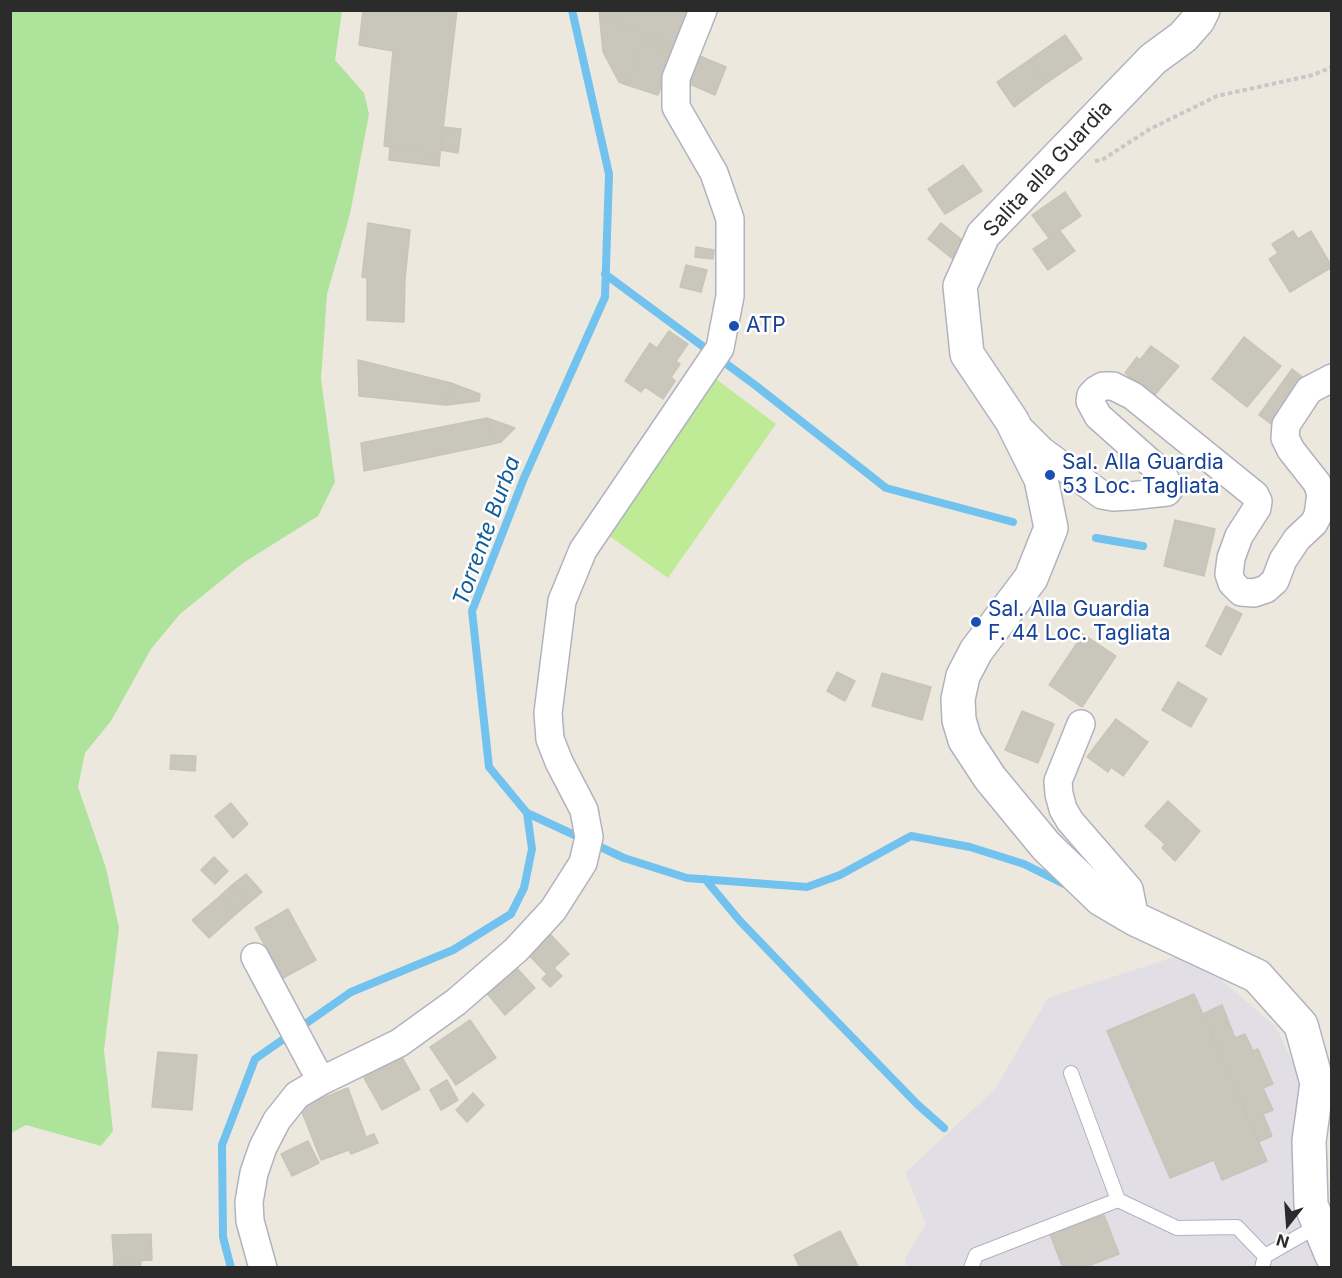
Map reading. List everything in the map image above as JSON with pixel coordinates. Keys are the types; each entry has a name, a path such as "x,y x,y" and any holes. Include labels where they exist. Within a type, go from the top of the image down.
{"main road":[{"name":"Salita alla Guardia","path":"1203,10 1198,21 1183,38 1153,59 983,235 960,286 967,354 1012,421 1041,479 1051,528 1031,578 976,651 963,676 958,699 958,720 965,740 990,778 1046,846 1101,899 1135,919 1257,976 1301,1025 1317,1083 1309,1141 1311,1205 1332,1256"}],"street":[{"path":"262,1268 250,1221 249,1202 254,1173 262,1147 277,1120 297,1095 399,1043 456,1002 516,950 553,910 583,863 589,837 584,810 558,762 550,739 548,713 562,601 583,550 720,348 730,296 730,219 714,173 676,107 676,78 703,10"},
{"path":"1012,421 1042,451 1102,495 1122,497 1167,492 1170,488 1162,473 1098,416 1090,401 1091,395 1103,386 1113,386 1133,396 1255,495 1258,501 1257,508 1239,536 1231,558 1229,574 1232,583 1241,592 1254,593 1266,589 1275,580 1287,553 1297,539 1314,523 1318,515 1321,494 1317,483 1290,450 1285,438 1286,425 1309,390 1332,378"},
{"path":"1081,724 1058,781 1063,809 1070,821 1129,889 1135,919"},
{"path":"255,957 321,1081"}],"lane":[{"path":"1071,1072 1118,1200 1177,1228 1237,1227 1264,1262 1319,1225"},
{"path":"971,1268 976,1255 1118,1200"}],"path":[{"path":"1051,164 1102,160 1150,129 1217,96 1313,75 1332,67"}],"shaded area":[{"path":"1174,957 1218,977 1276,1027 1300,1078 1298,1204 1323,1267 906,1268 905,1259 926,1224 905,1173 995,1089 1048,998"}],"green space":[{"path":"11,10 342,11 335,60 364,93 369,114 350,214 327,294 321,379 335,482 318,516 243,563 180,614 151,649 111,721 85,753 78,787 106,868 119,928 104,1050 113,1131 101,1146 26,1125 11,1133"},
{"path":"716,379 776,424 668,578 608,535"}],"building":[{"path":"363,10 457,10 440,154 384,146 393,51 359,45"},
{"path":"599,10 607,10 604,17 676,47 673,55 641,43 627,85 619,82 603,52"},
{"path":"607,10 690,10 676,47 604,17"},
{"path":"1065,35 1082,59 1045,84 1029,60"},
{"path":"641,43 673,55 658,95 627,85"},
{"path":"695,54 726,67 715,95 685,82"},
{"path":"1029,60 1045,84 1014,107 997,82"},
{"path":"443,127 461,129 458,153 440,150"},
{"path":"390,147 440,154 439,166 389,160"},
{"path":"963,165 982,191 945,214 928,189"},
{"path":"1065,192 1081,216 1049,238 1032,215"},
{"path":"368,223 410,230 405,279 404,322 367,320 367,278 362,277"},
{"path":"941,223 967,244 954,260 928,239"},
{"path":"1060,231 1075,251 1048,270 1033,249"},
{"path":"1293,231 1298,239 1311,231 1332,267 1290,292 1269,259 1278,253 1272,244"},
{"path":"696,247 714,250 713,259 695,257"},
{"path":"686,265 707,270 701,292 680,287"},
{"path":"669,331 688,344 676,361 680,364 671,377 675,381 663,399 645,387 641,392 625,381 650,343 657,348"},
{"path":"1244,337 1281,366 1247,407 1212,379"},
{"path":"1151,346 1179,366 1153,397 1125,373 1137,357 1140,360"},
{"path":"358,360 451,383 446,405 359,396"},
{"path":"1292,369 1309,382 1275,427 1259,415"},
{"path":"451,383 480,394 479,401 446,405"},
{"path":"487,418 493,444 364,471 361,443"},
{"path":"487,418 515,428 501,442 493,444"},
{"path":"1175,520 1215,529 1204,576 1164,566"},
{"path":"1226,606 1242,614 1221,655 1206,646"},
{"path":"1083,634 1116,656 1082,707 1049,685"},
{"path":"837,672 855,681 845,701 827,691"},
{"path":"882,673 931,687 922,720 872,706"},
{"path":"1178,682 1207,699 1191,727 1162,710"},
{"path":"1022,711 1054,724 1038,763 1005,750"},
{"path":"1116,719 1148,742 1123,776 1111,767 1108,772 1087,757"},
{"path":"171,755 196,756 195,771 170,769"},
{"path":"1168,801 1200,831 1175,861 1162,848 1165,844 1145,826"},
{"path":"231,803 248,824 233,838 215,816"},
{"path":"214,857 228,871 215,884 201,870"},
{"path":"246,874 262,892 249,903 232,885"},
{"path":"232,885 249,903 236,914 220,896"},
{"path":"220,896 236,914 209,938 192,920"},
{"path":"288,909 316,960 283,978 255,928"},
{"path":"547,931 569,954 554,968 562,976 550,987 542,979 547,974 525,951"},
{"path":"515,966 535,988 505,1015 486,992"},
{"path":"1194,994 1267,1161 1222,1180 1214,1160 1170,1178 1107,1031"},
{"path":"1222,1005 1235,1038 1245,1034 1253,1051 1258,1049 1273,1084 1263,1088 1273,1110 1263,1114 1272,1136 1258,1142 1203,1014"},
{"path":"470,1020 496,1058 456,1085 430,1047"},
{"path":"158,1052 197,1055 192,1110 152,1107"},
{"path":"402,1057 420,1089 382,1110 364,1078"},
{"path":"447,1080 458,1100 441,1110 430,1090"},
{"path":"348,1088 366,1137 374,1134 378,1143 351,1154 349,1150 321,1160 300,1107"},
{"path":"473,1093 484,1105 467,1122 456,1110"},
{"path":"308,1141 319,1163 292,1176 281,1154"},
{"path":"1104,1215 1119,1254 1083,1268 1063,1268 1050,1234"},
{"path":"840,1231 859,1268 800,1268 794,1255"},
{"path":"151,1234 152,1260 114,1262 112,1235"},
{"path":"141,1261 140,1268 113,1268 114,1262"}],"waterway":[{"name":"Torrente Burba","path":"231,1268 223,1237 222,1145 255,1059 351,992 453,950 511,914 524,888 532,849 527,813 489,767 472,611 524,478 605,297 609,174 572,10"},
{"path":"605,274 755,385 886,488 1013,522"},
{"path":"1096,538 1143,546"},
{"path":"527,813 624,858 687,878 807,887 840,875 911,836 970,847 1024,864 1066,885"},
{"path":"705,879 740,921 917,1104 944,1128"}],"place":[{"name":"ATP","path":"734,326"},
{"name":"Sal. Alla Guardia 53 Loc. Tagliata","path":"1050,475"},
{"name":"Sal. Alla Guardia F. 44 Loc. Tagliata","path":"976,622"}]}
